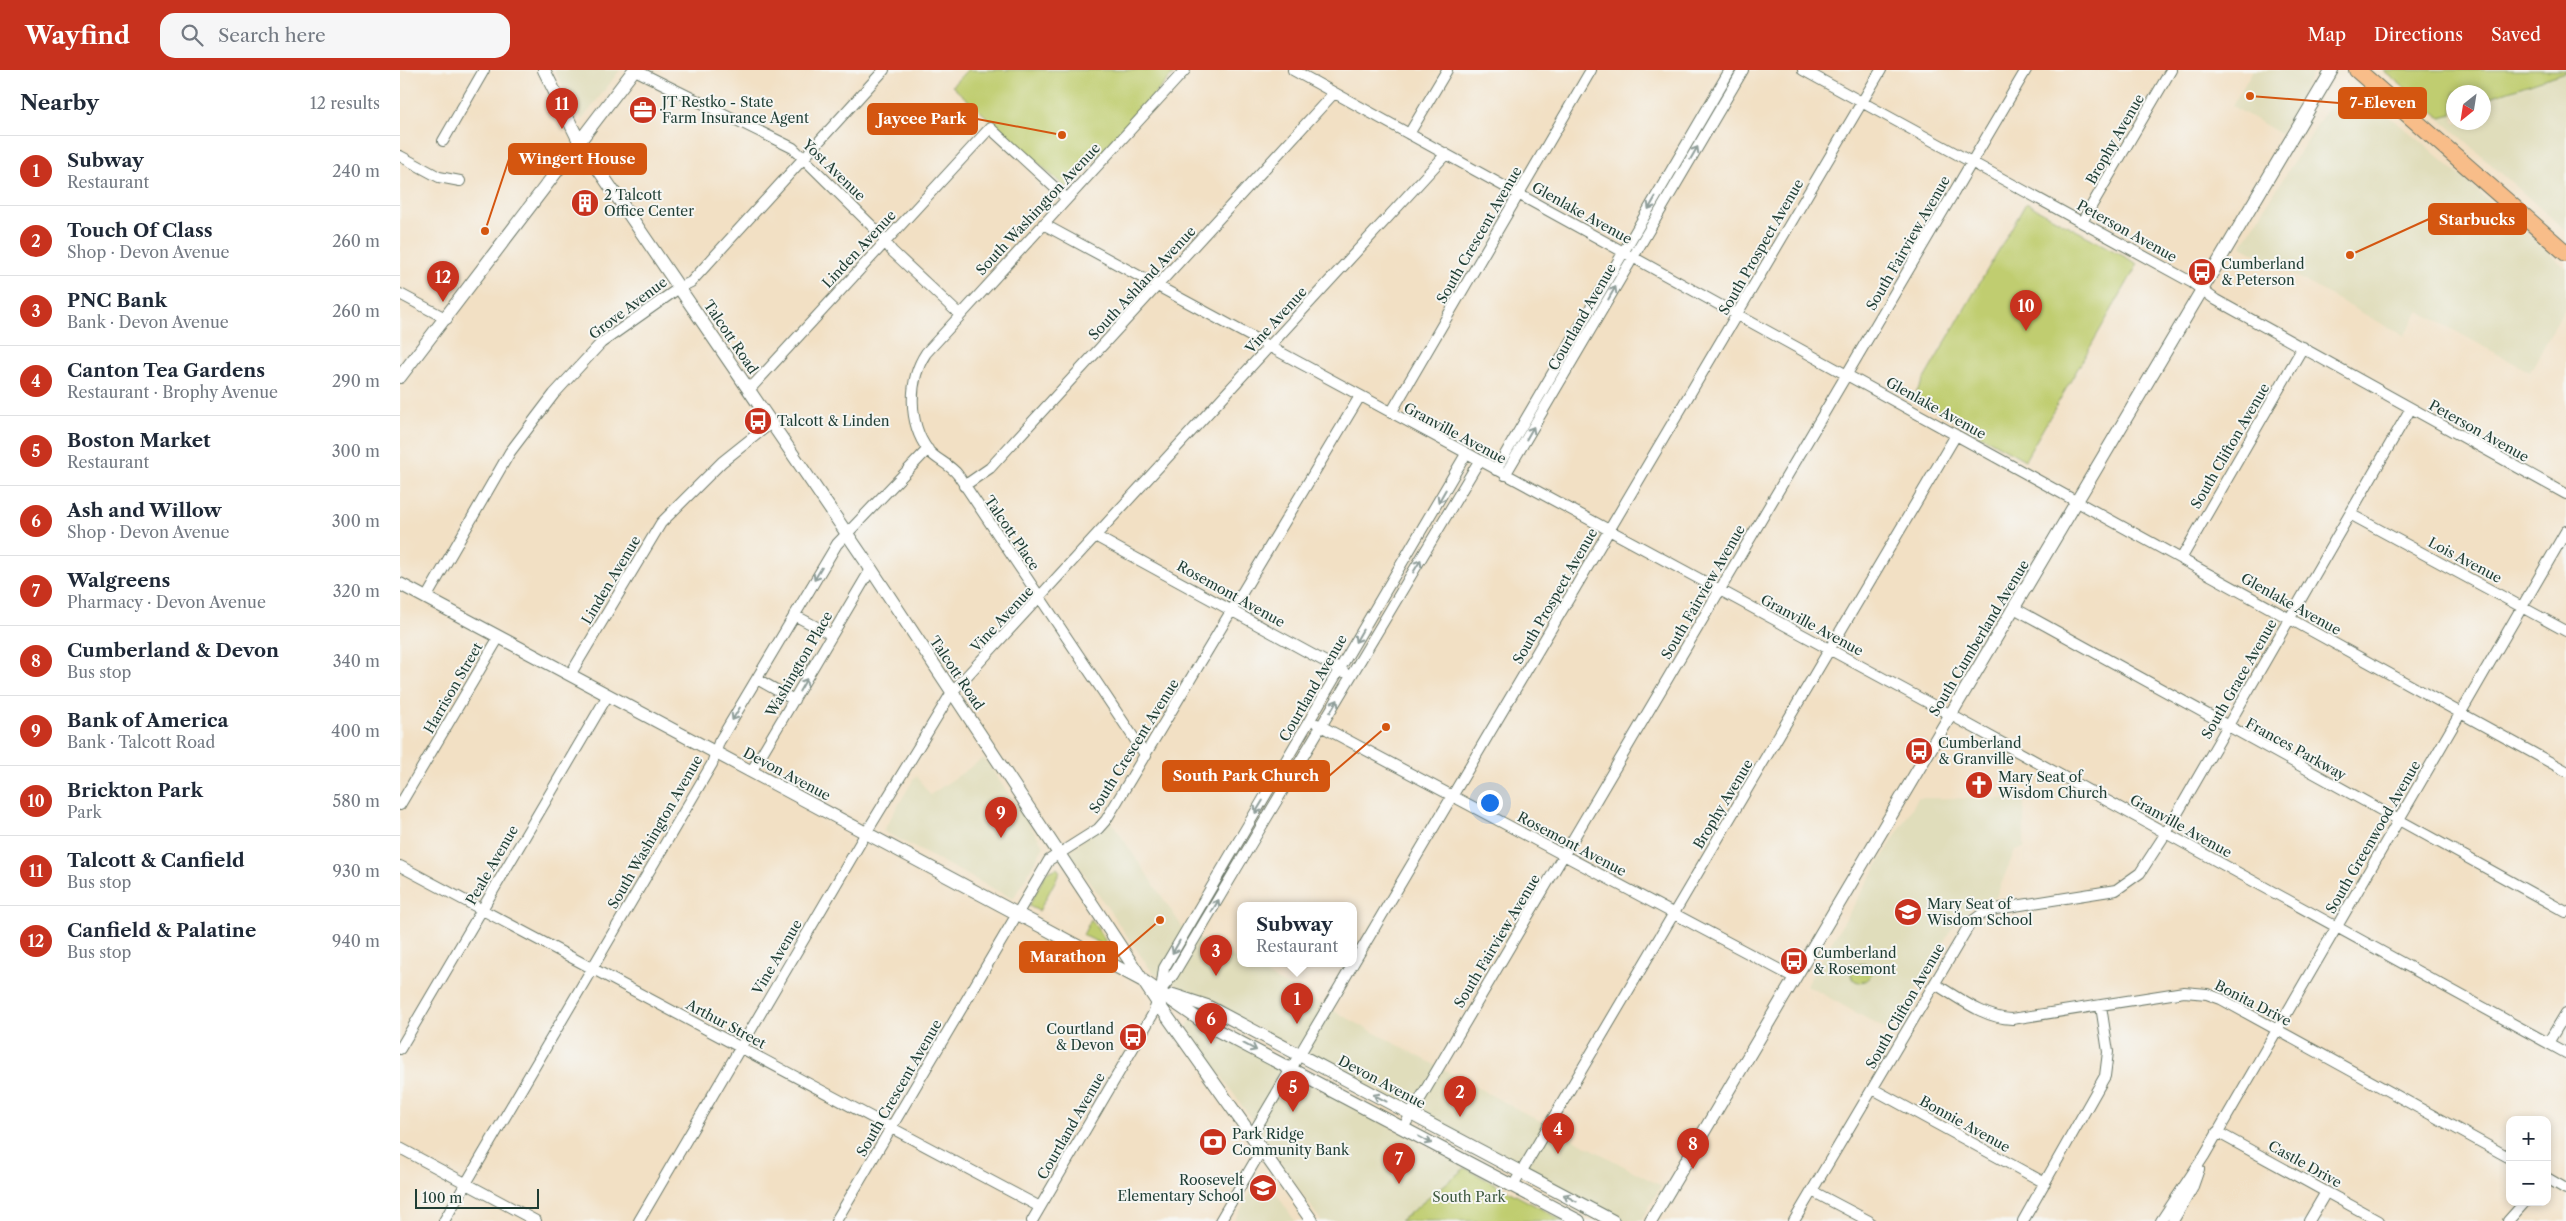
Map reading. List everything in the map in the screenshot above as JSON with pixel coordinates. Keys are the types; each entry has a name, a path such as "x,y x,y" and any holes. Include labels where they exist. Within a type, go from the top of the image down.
{"main road":[{"path":"2357,70 2566,253"}],"street":[{"path":"443,141 484,70"},
{"name":"Talcott Road","path":"544,70 579,142 749,390 1145,982"},
{"path":"400,377 447,319 634,70"},
{"name":"Yost Avenue","path":"634,70 793,148 885,240 892,250 960,314"},
{"name":"Grove Avenue","path":"426,598 510,452 554,394 601,343 690,282 884,70"},
{"name":"South Washington Avenue","path":"444,1221 712,764 719,742 837,544 928,450 922,436 912,393 916,370 926,353 1185,70"},
{"path":"1409,134 1447,70"},
{"name":"South Crescent Avenue","path":"1391,413 1591,70"},
{"name":"Courtland Avenue","path":"1496,470 1730,70"},
{"name":"Courtland Avenue","path":"1505,475 1743,70"},
{"name":"Peterson Avenue","path":"1803,70 2082,222 2203,290 2216,300 2566,494"},
{"name":"South Prospect Avenue","path":"1357,961 1881,70"},
{"name":"South Fairview Avenue","path":"1403,1128 2026,70"},
{"name":"Brophy Avenue","path":"2082,222 2171,70"},
{"name":"South Cumberland Avenue","path":"1651,1221 2332,70"},
{"name":"Glenlake Avenue","path":"1299,71 1409,134 2566,771"},
{"name":"South Ashland Avenue","path":"964,486 990,468 1334,92"},
{"name":"Linden Avenue","path":"749,390 990,128 1066,198"},
{"name":"Vine Avenue","path":"639,1221 866,833 952,692 1097,537 1446,154"},
{"path":"400,156 439,177 460,181"},
{"name":"Granville Avenue","path":"1043,224 1951,715 2566,1053"},
{"path":"400,294 447,319"},
{"name":"South Clifton Avenue","path":"2181,559 2303,348"},
{"name":"South Crescent Avenue","path":"836,1221 1049,860 1102,825 1146,756 1360,396"},
{"name":"South Grace Avenue","path":"2166,834 2411,408"},
{"name":"Linden Avenue","path":"570,675 661,524 722,462 771,423"},
{"name":"Brophy Avenue","path":"1513,1186 1956,435"},
{"name":"Talcott Place","path":"928,450 954,469 1146,756"},
{"name":"Courtland Avenue","path":"1032,1221 1153,1014 1159,996 1164,968 1466,454"},
{"name":"Courtland Avenue","path":"1159,996 1173,976 1479,461"},
{"name":"Lois Avenue","path":"2350,514 2566,631"},
{"name":"South Greenwood Avenue","path":"2161,1221 2204,1156 2566,532"},
{"name":"Rosemont Avenue","path":"1097,537 1351,676"},
{"name":"Washington Place","path":"751,772 870,570"},
{"name":"Devon Avenue","path":"400,584 1145,982 1159,996 1207,1024 1579,1221"},
{"name":"Frances Parkway","path":"2014,608 2566,912"},
{"path":"794,615 832,635"},
{"name":"Harrison Street","path":"400,805 499,637"},
{"path":"757,679 794,700"},
{"name":"Peale Avenue","path":"400,1048 608,695"},
{"name":"Rosemont Avenue","path":"1310,720 1795,978"},
{"name":"South Clifton Avenue","path":"1794,1221 1966,930 1976,917 1996,909 2116,890 2140,873 2166,834"},
{"name":"Arthur Street","path":"400,866 1040,1207"},
{"name":"South Prospect Avenue","path":"1252,1135 1353,967"},
{"name":"Bonita Drive","path":"1935,984 1983,1012 2001,1019 2023,1018 2184,992 2196,992 2221,999 2506,1156"},
{"path":"1159,996 1312,1221"},
{"name":"Devon Avenue","path":"1159,996 1207,1006 1613,1221"},
{"path":"2023,1221 2105,1076 2108,1052 2101,1006"},
{"path":"2548,1043 2566,1013"},
{"name":"Bonnie Avenue","path":"1873,1089 2045,1183"},
{"name":"Castle Drive","path":"2217,1132 2379,1221"},
{"path":"400,1148 536,1221"},
{"path":"1220,1221 1262,1149"},
{"name":"South Greenwood Avenue","path":"2173,1221 2192,1189 2204,1156"},
{"path":"2551,1180 2566,1188"},
{"path":"1812,1191 1869,1221"},
{"path":"2309,1221 2326,1192"},
{"path":"2508,1221 2521,1206"}],"shaded area":[{"path":"554,70 620,70 582,120"},
{"path":"2253,70 2315,70 2281,134 2232,106"},
{"path":"2566,72 2566,231 2452,130 2491,130 2491,97"},
{"path":"2354,91 2412,134 2566,268 2566,306 2530,372 2419,311 2404,336 2241,246 2333,99 2344,92"},
{"path":"2446,117 2446,124 2440,119"},
{"path":"984,758 1044,846 1013,899 883,831 916,775 930,795"},
{"name":"Mary Seat of Wisdom School","path":"1918,798 2024,799 2024,848 2015,850 1996,897 1974,905 1951,930 1891,1032 1806,985"},
{"path":"1109,818 1185,931 1237,959 1237,967 1252,967 1661,1186 1641,1221 1625,1221 1152,972 1069,852"},
{"path":"1192,1020 1465,1168 1400,1221 1321,1221 1187,1026"},
{"name":"Roosevelt Elementary School","path":"1262,1173 1295,1221 1234,1221"}],"green space":[{"path":"967,70 1177,70 1070,187 1065,187 952,86"},
{"path":"2383,70 2566,70 2566,72 2491,97 2491,85 2446,85 2446,117 2441,118"},
{"path":"2026,203 2138,264 2025,460 1913,398"},
{"path":"1057,868 1060,872 1039,911 1029,906 1046,873"},
{"path":"1091,919 1110,948 1083,935"},
{"path":"1866,963 1873,972 1868,979 1860,983 1854,980 1850,972 1854,965"},
{"name":"South Park","path":"1465,1168 1564,1221 1400,1221"}],"place":[{"name":"7-Eleven","path":"2250,96"},
{"name":"JT Restko - State Farm Insurance Agent","path":"643,110"},
{"name":"Talcott & Canfield","path":"562,129"},
{"name":"Jaycee Park","path":"1062,135"},
{"name":"2 Talcott Office Center","path":"585,203"},
{"name":"Wingert House","path":"485,231"},
{"name":"Starbucks","path":"2350,255"},
{"name":"Cumberland & Peterson","path":"2202,272"},
{"name":"Canfield & Palatine","path":"443,302"},
{"name":"Brickton Park","path":"2026,331"},
{"name":"Talcott & Linden","path":"758,421"},
{"name":"South Park Church","path":"1386,727"},
{"name":"Cumberland & Granville","path":"1919,751"},
{"name":"Mary Seat of Wisdom Church","path":"1979,785"},
{"name":"Bank of America","path":"1001,838"},
{"name":"Mary Seat of Wisdom School","path":"1908,912"},
{"name":"Marathon","path":"1160,920"},
{"name":"Cumberland & Rosemont","path":"1794,961"},
{"name":"PNC Bank","path":"1216,976"},
{"name":"Subway","path":"1297,1024"},
{"name":"Courtland & Devon","path":"1133,1037"},
{"name":"Ash and Willow","path":"1211,1044"},
{"name":"Boston Market","path":"1293,1112"},
{"name":"Touch Of Class","path":"1460,1117"},
{"name":"Park Ridge Community Bank","path":"1213,1142"},
{"name":"Canton Tea Gardens","path":"1558,1154"},
{"name":"Cumberland & Devon","path":"1693,1169"},
{"name":"Walgreens","path":"1399,1184"},
{"name":"Roosevelt Elementary School","path":"1263,1188"}]}
